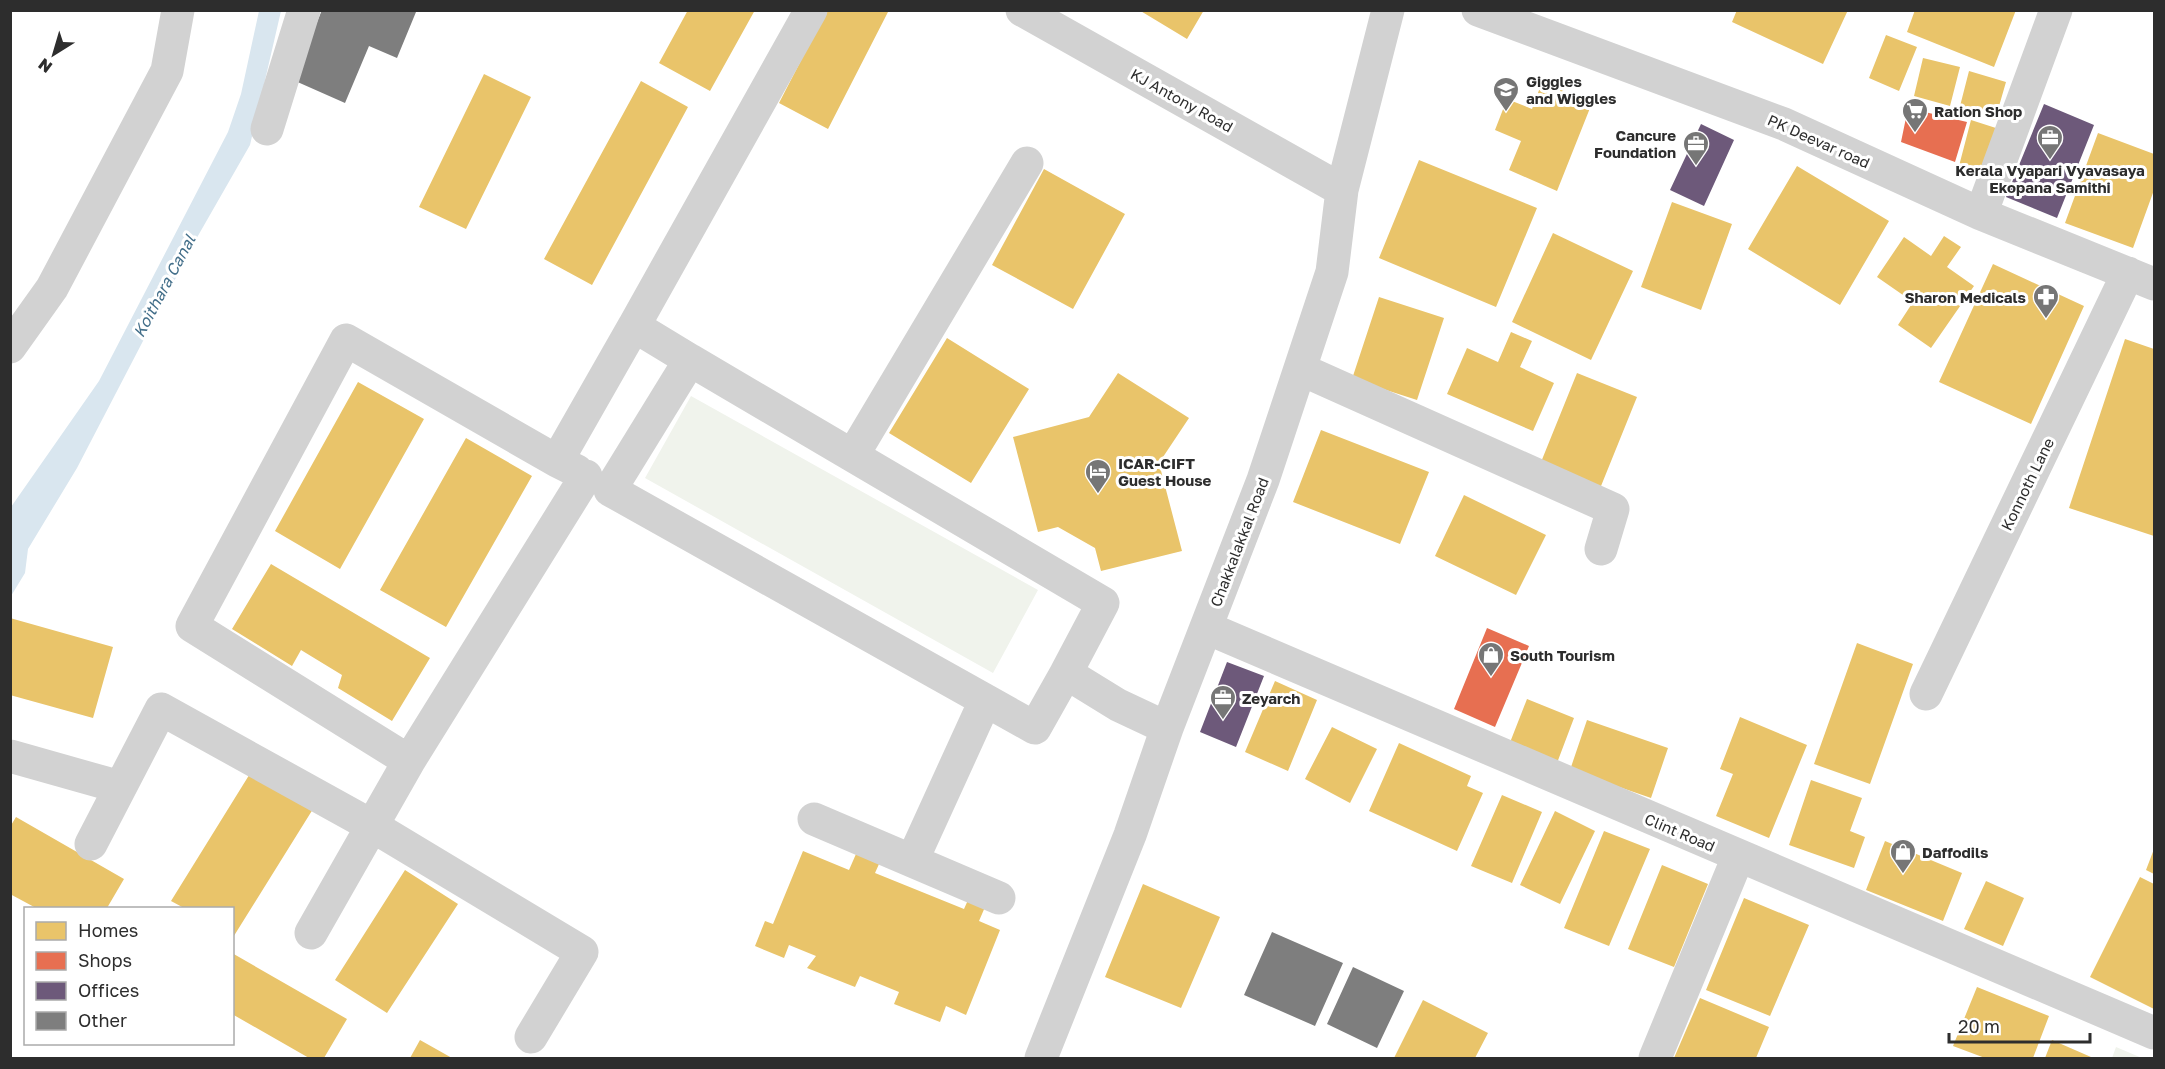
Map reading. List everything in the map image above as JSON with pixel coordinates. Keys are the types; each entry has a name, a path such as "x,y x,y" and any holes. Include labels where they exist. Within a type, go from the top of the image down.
{"street":[{"path":"10,346 52,288 167,70 178,10"},
{"path":"267,129 304,10"},
{"path":"558,460 811,10"},
{"name":"KJ Antony Road","path":"1022,10 1342,190"},
{"name":"Chakkalakkal Road","path":"1041,1059 1131,835 1167,728 1263,480 1300,369 1332,272 1342,190 1388,10"},
{"name":"PK Deevar road","path":"1478,10 1784,124 1981,214 2141,278"},
{"path":"1981,214 2056,10"},
{"path":"853,455 1027,163"},
{"name":"Konnoth Lane","path":"1926,694 2141,278"},
{"path":"409,761 192,626 346,340 1035,729 1103,603 633,326"},
{"path":"311,933 409,761 598,483 690,360"},
{"path":"1300,369 1613,509 1601,549"},
{"name":"Clint Road","path":"1207,628 2154,1033"},
{"path":"1066,674 1118,705 1167,728"},
{"path":"912,861 985,701"},
{"path":"92,844 161,709 374,826 582,952 531,1037"},
{"path":"10,756 120,787"},
{"path":"814,819 999,898"},
{"path":"1656,1059 1738,856"}],"shaded area":[{"path":"691,396 1038,590 993,673 645,478"},
{"path":"2116,1047 2142,1058 2112,1058"}],"water":[{"name":"Koithara Canal","path":"259,11 281,11 250,145 195,241 77,468 28,549 25,573 11,596 11,507 99,381 228,132 241,94"}],"building: Homes":[{"path":"688,10 755,10 710,91 659,63"},
{"path":"827,10 888,12 828,129 779,103"},
{"path":"1139,10 1204,10 1187,39"},
{"path":"1737,10 1848,10 1823,64 1732,22"},
{"path":"1915,10 2016,10 1994,67 1907,32"},
{"path":"1886,35 1917,47 1899,91 1869,78"},
{"path":"1923,58 1960,67 1950,106 1914,96"},
{"path":"1969,71 2006,82 1995,120 1959,110"},
{"path":"484,74 531,97 466,229 419,207"},
{"path":"641,81 688,107 592,285 544,259"},
{"path":"1542,82 1592,103 1557,191 1509,170 1521,141 1495,130 1507,99 1532,109"},
{"path":"1971,120 1999,129 1983,174 1959,166"},
{"path":"2098,133 2154,154 2154,190 2133,248 2065,223"},
{"path":"1419,160 1537,208 1496,307 1379,258"},
{"path":"1797,166 1889,221 1840,305 1748,249"},
{"path":"1044,169 1125,214 1073,309 992,265"},
{"path":"1672,202 1732,224 1701,310 1641,287"},
{"path":"1553,233 1633,271 1591,360 1512,322"},
{"path":"1944,236 1961,247 1947,267 1974,286 1931,348 1898,325 1913,302 1877,277 1904,237 1931,256"},
{"path":"1993,264 2084,306 2031,424 1939,382"},
{"path":"1379,297 1444,318 1417,400 1352,379"},
{"path":"1511,332 1532,341 1520,367 1554,383 1533,431 1447,394 1467,348 1498,362"},
{"path":"947,338 1029,389 971,483 889,433"},
{"path":"2125,339 2154,349 2154,536 2069,508"},
{"name":"ICAR-CIFT Guest House","path":"1118,373 1189,418 1159,463 1182,551 1101,571 1095,548 1058,527 1038,532 1013,437 1089,417"},
{"path":"1577,373 1637,397 1599,491 1539,467"},
{"path":"358,382 424,419 340,569 275,531"},
{"path":"1321,430 1429,472 1400,544 1293,502"},
{"path":"466,438 532,476 446,627 380,590"},
{"path":"1464,495 1546,535 1516,595 1435,556"},
{"path":"271,564 430,658 392,721 338,688 342,675 301,650 292,666 232,629"},
{"path":"10,618 113,647 93,718 10,695"},
{"path":"1857,643 1913,664 1870,784 1814,764"},
{"path":"1275,681 1317,700 1288,771 1245,752"},
{"path":"1527,699 1574,718 1557,763 1509,745"},
{"path":"1740,717 1807,745 1769,838 1716,816 1733,774 1720,769"},
{"path":"1587,720 1668,748 1651,798 1570,770"},
{"path":"1332,727 1377,749 1350,803 1305,779"},
{"path":"1399,743 1471,776 1467,786 1483,793 1457,851 1369,811"},
{"path":"251,772 313,809 234,936 234,907 182,907 171,901"},
{"path":"1811,780 1862,798 1850,831 1865,837 1854,868 1789,845"},
{"path":"1502,795 1542,812 1512,883 1471,866"},
{"path":"1555,811 1595,831 1560,904 1520,885"},
{"path":"16,817 124,879 108,907 34,907 10,894 10,827"},
{"path":"1604,831 1650,849 1609,946 1564,928"},
{"path":"1885,841 1962,873 1943,921 1866,890"},
{"path":"2154,849 2154,874 2146,870"},
{"path":"803,851 849,870 856,854 879,864 875,873 964,909 968,900 985,907 979,921 1000,930 966,1015 946,1006 940,1022 894,1004 899,992 860,976 855,987 807,968 816,956 789,945 784,958 755,946 765,921 773,924"},
{"path":"1662,865 1708,884 1674,967 1628,949"},
{"path":"405,870 458,904 387,1013 335,980"},
{"path":"2140,877 2154,884 2154,1009 2090,977"},
{"path":"1986,881 2024,898 2003,946 1964,929"},
{"path":"1143,884 1220,917 1181,1008 1105,977"},
{"path":"1744,898 1809,925 1770,1016 1706,990"},
{"path":"234,954 347,1019 324,1058 309,1058 234,1015"},
{"path":"1977,987 2049,1016 2033,1058 1985,1058 1953,1046"},
{"path":"1700,998 1769,1027 1756,1058 1674,1058"},
{"path":"1423,1000 1488,1033 1475,1058 1394,1058"},
{"path":"420,1040 452,1058 410,1058"},
{"path":"2052,1040 2091,1057 2045,1058"}],"building: Shops":[{"path":"1908,108 1967,122 1955,162 1901,142"},
{"name":"South Tourism","path":"1487,628 1529,646 1495,727 1454,709"}],"building: Offices":[{"name":"Kerala Vyapari Vyavasaya Ekopana Samithi","path":"2044,104 2094,125 2057,218 2006,197"},
{"path":"1701,124 1734,140 1704,206 1670,190"},
{"path":"1227,662 1264,676 1236,747 1200,732"}],"building: Other":[{"path":"322,10 416,12 397,58 369,46 345,103 293,80"},
{"path":"1272,932 1343,963 1315,1026 1244,995"},
{"path":"1353,967 1404,991 1377,1048 1327,1024"}],"place":[{"name":"Giggles and Wiggles","path":"1506,113"},
{"name":"Ration Shop","path":"1915,134"},
{"name":"Kerala Vyapari Vyavasaya Ekopana Samithi","path":"2050,161"},
{"name":"Cancure Foundation","path":"1696,167"},
{"name":"Sharon Medicals","path":"2046,320"},
{"name":"ICAR-CIFT Guest House","path":"1098,495"},
{"name":"South Tourism","path":"1491,678"},
{"name":"Zeyarch","path":"1223,721"},
{"name":"Daffodils","path":"1903,875"}]}
